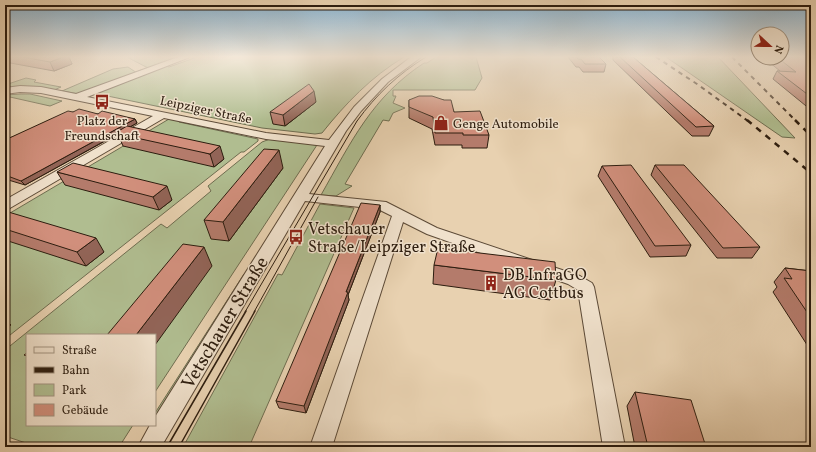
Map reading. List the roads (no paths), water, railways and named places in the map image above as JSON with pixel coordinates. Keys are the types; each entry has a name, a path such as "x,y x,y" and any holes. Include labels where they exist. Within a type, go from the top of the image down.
{"street":[{"path":"78,97 129,78"},
{"name":"Vetschauer Straße","path":"150,447 332,144 355,111 370,94 389,78"},
{"name":"Leipziger Straße","path":"5,91 20,89 41,90 266,136 332,144"},
{"path":"5,205 11,196 164,114"},
{"path":"300,197 381,205 432,231 574,280 586,287 614,447"},
{"path":"321,447 399,214"}],"tram line":[{"path":"245,312 357,121 372,102 397,78"},
{"path":"254,312 318,197"},
{"path":"167,447 246,311"},
{"path":"179,447 255,311"}],"railway":[{"path":"688,78 748,121"},
{"path":"753,78 811,136"},
{"path":"747,120 811,173"}],"place":[{"name":"Platz der Freundschaft","path":"102,102"},
{"name":"Genge Automobile","path":"441,123"},
{"name":"Vetschauer Straße/Leipziger Straße","path":"296,237"},
{"name":"DB InfraGO AG Cottbus","path":"491,283"}]}
